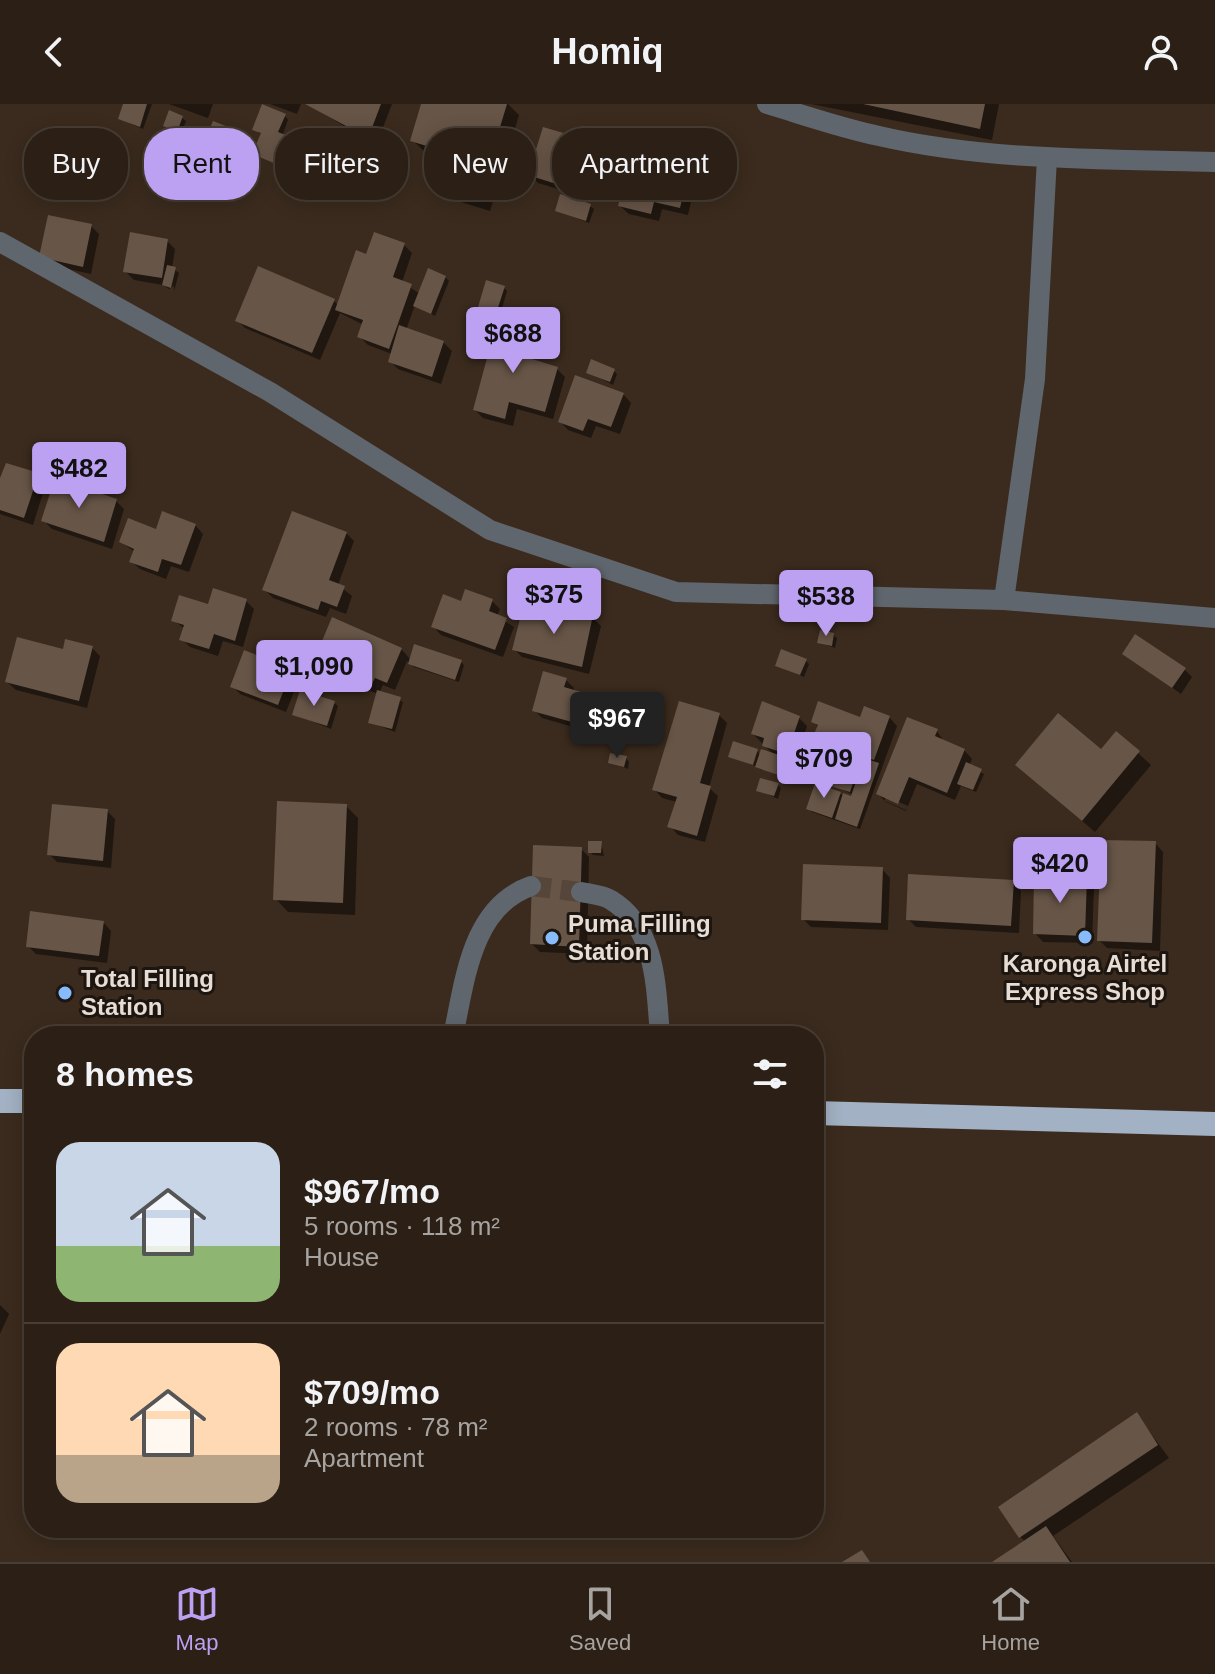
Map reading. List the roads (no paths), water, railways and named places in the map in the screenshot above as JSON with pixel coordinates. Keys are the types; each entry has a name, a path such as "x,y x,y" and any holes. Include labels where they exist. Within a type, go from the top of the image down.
{"highway":[{"path":"0,1101 24,1101"},
{"path":"824,1113 1215,1124"}],"street":[{"path":"767,104 880,136 1047,158 1215,162"},
{"path":"1004,600 1035,379 1047,158"},
{"path":"0,242 270,392 490,530 676,592 1004,600 1215,618"},
{"path":"455,1026 469,964 487,918 509,894 531,886"},
{"path":"581,892 610,899 632,921 654,959 659,1026"}],"tunnel":[{"path":"531,886 581,892"}],"place":[{"name":"Karonga Airtel Express Shop","path":"1085,937"},
{"name":"Puma Filling Station","path":"552,938"},
{"name":"Total Filling Station","path":"65,993"}]}
